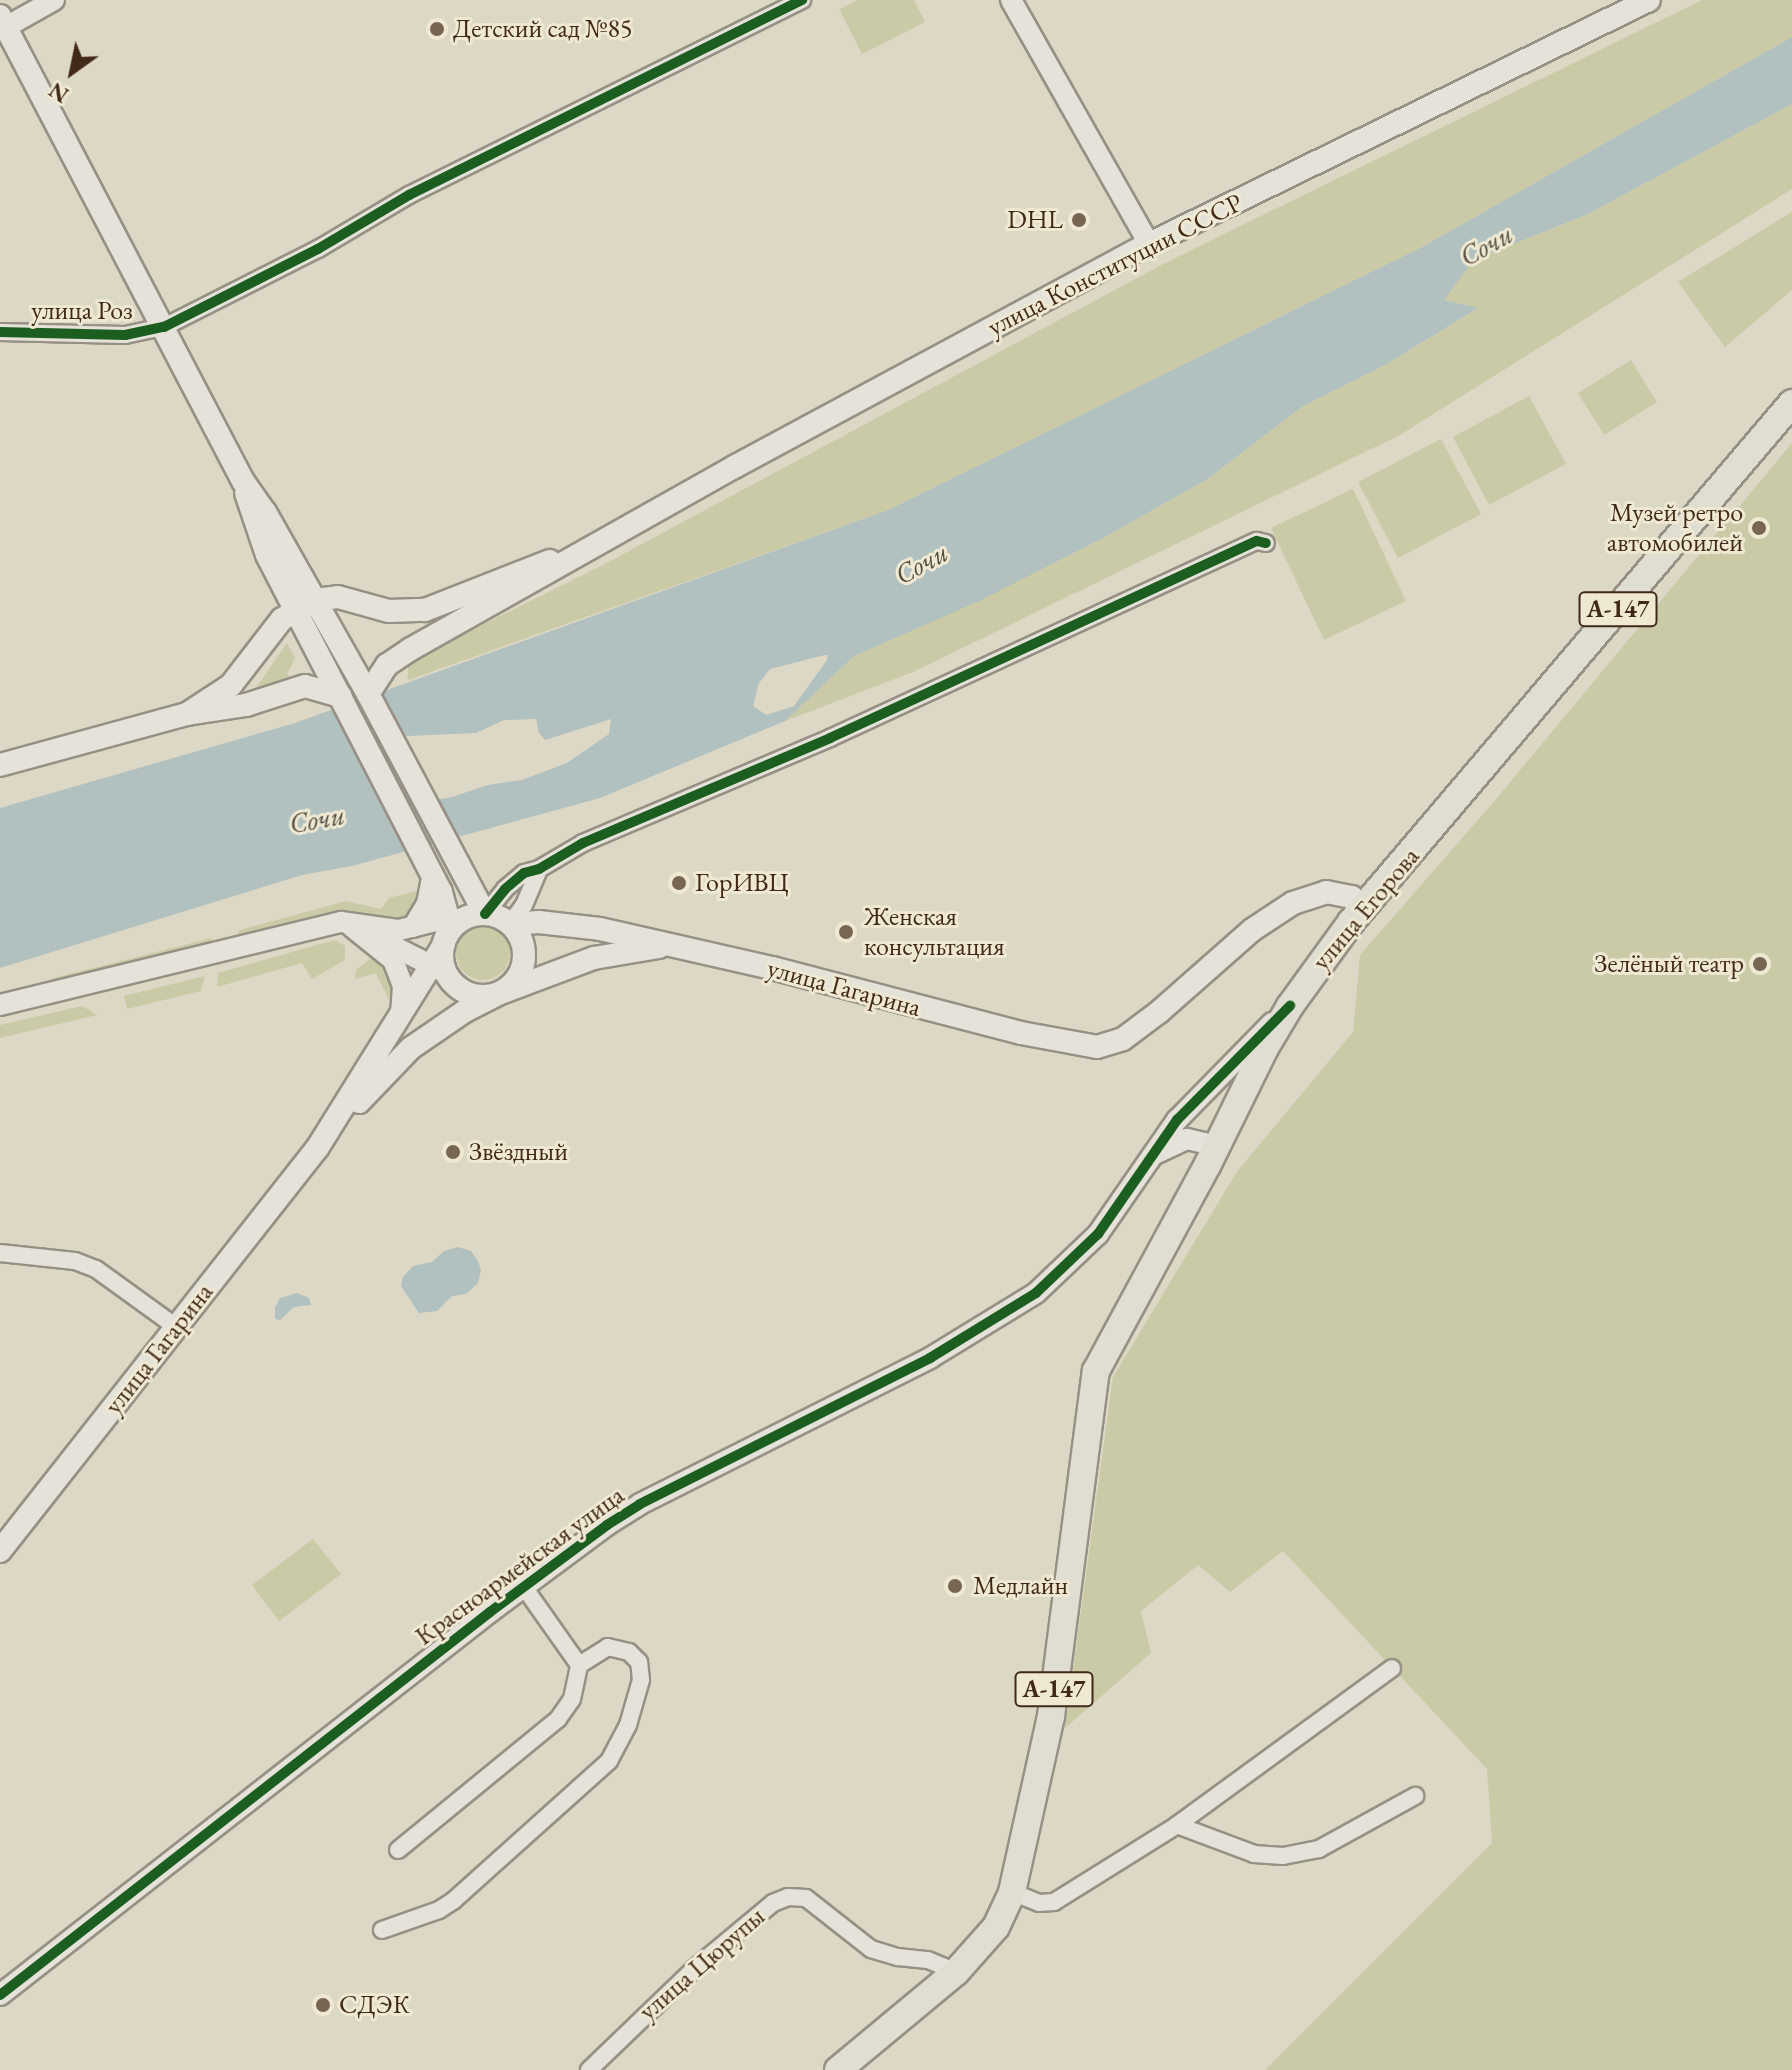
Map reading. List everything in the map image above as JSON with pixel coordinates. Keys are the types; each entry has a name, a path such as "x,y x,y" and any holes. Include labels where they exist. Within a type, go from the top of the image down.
{"main road":[{"name":"улица Конституции СССР","path":"589,547 1149,244 1649,0"},
{"path":"3,21 243,481 265,512 342,699 441,892 453,938 468,994 498,994 517,979 525,956 518,933 510,924 453,938"},
{"name":"улица Егорова","path":"1290,1006 1364,907 1792,403"},
{"path":"187,714 231,685 282,619 305,606 338,597 389,611 425,610 589,547"},
{"path":"368,694 381,672 398,658 589,547"},
{"path":"305,606 368,694 459,870 453,938 318,1147"},
{"path":"0,765 187,714 246,705 305,686 342,699"},
{"name":"улица Гагарина","path":"510,924 539,922 600,929 781,971 1021,1033 1097,1047 1111,1044 1159,1012 1252,930 1293,903 1326,892 1352,897 1364,907"},
{"path":"318,1147 411,1048 465,1011 498,994 594,958 667,946"},
{"name":"А-147","path":"838,2070 956,1972 996,1927 1012,1892 1051,1716 1096,1371 1290,1006"},
{"name":"улица Гагарина","path":"0,1551 318,1147"}],"street":[{"path":"3,21 54,0"},
{"name":"улица Роз","path":"0,332 125,335 164,327 318,249 409,195 802,0"},
{"path":"1011,0 1149,244"},
{"path":"453,938 524,873 539,869 583,843 830,738 1257,541 1266,543"},
{"path":"510,924 524,905 539,869"},
{"path":"413,927 427,904 431,876"},
{"path":"0,1005 346,922 453,938"},
{"path":"346,922 385,930 413,927 453,938"},
{"path":"346,922 393,960 404,993 400,1016"},
{"name":"А-147","path":"1157,1153 1177,1120 1290,1006"},
{"path":"1157,1153 1187,1139 1212,1156"},
{"name":"Красноармейская улица","path":"0,1995 524,1587 640,1504 930,1358 1016,1307 1070,1264 1098,1234 1157,1153"},
{"path":"0,1253 75,1261 96,1269 176,1327"},
{"name":"Красноармейская улица","path":"524,1587 579,1665"},
{"path":"382,1930 439,1910 453,1901 609,1761 628,1725 641,1680 639,1662 629,1652 608,1647 579,1665 572,1699 558,1719 398,1850"},
{"path":"1012,1892 1039,1903 1054,1902 1177,1825 1392,1668"},
{"path":"1177,1825 1254,1854 1283,1856 1319,1849 1415,1796"},
{"name":"улица Цюрупы","path":"589,2070 695,1968 773,1903 788,1897 806,1898 871,1949 898,1957 928,1960 956,1972"}],"green space":[{"path":"858,0 914,0 925,22 862,54 839,9"},
{"path":"1702,0 1792,0 1792,37 1422,247 888,510 408,680 408,666 412,660 601,566 1167,262"},
{"path":"1792,104 1792,189 1400,435 913,672 785,721 854,656 977,601 1103,538 1206,480 1303,406 1387,364 1477,309 1443,300 1473,260 1586,215"},
{"path":"1792,212 1792,290 1725,347 1678,282"},
{"path":"1631,360 1657,402 1604,435 1578,393"},
{"path":"1529,396 1566,464 1489,505 1453,437"},
{"path":"1441,439 1481,514 1398,558 1358,482"},
{"path":"1792,443 1792,2070 1265,2070 1492,1843 1487,1769 1283,1551 1230,1592 1198,1565 1141,1611 1151,1653 1065,1728 1113,1377 1236,1173 1353,1032 1360,955 1491,805"},
{"path":"1353,489 1406,601 1324,640 1271,528"},
{"path":"287,643 295,658 287,674 296,682 250,697"},
{"path":"417,891 426,894 417,917 376,925 234,941 240,930 346,901 381,909 389,898"},
{"path":"483,926 502,934 510,953 502,972 483,980 464,972 456,953 464,934"},
{"path":"212,938 209,947 55,986 53,978"},
{"path":"335,940 345,946 345,960 312,979 302,963 217,987 218,973"},
{"path":"371,958 392,975 399,990 393,1008 376,973 355,979 356,970"},
{"path":"205,976 201,991 127,1009 124,996"},
{"path":"82,1006 97,1015 0,1038 0,1025"},
{"path":"313,1539 341,1574 279,1621 252,1585"}],"water":[{"name":"Сочи","path":"1792,37 1792,104 1586,215 1473,260 1444,300 1478,308 1387,364 1303,406 1206,480 1103,538 977,602 854,656 785,721 600,798 352,866 302,875 0,968 0,808 295,723 888,510 1422,247","holes":["828,655 827,660 794,706 766,715 753,706 759,683 770,669","536,719 539,733 545,740 611,719 609,734 567,763 522,780 488,785 452,797 430,801 400,791 384,769 384,737 476,733 504,720"]},
{"path":"458,1247 471,1251 478,1261 481,1270 478,1283 466,1294 452,1296 437,1311 419,1313 401,1286 403,1277 413,1266 432,1262 444,1251"},
{"path":"297,1293 309,1298 311,1305 294,1307 280,1320 275,1319 275,1308 280,1298"}],"cycle path":[{"path":"0,332 125,335 164,327 318,249 409,195 802,0"},
{"path":"485,914 505,889 524,873 539,869 583,843 830,738 1257,541 1266,543"},
{"path":"0,1995 490,1612 607,1525 640,1504 930,1358 1036,1293 1098,1234 1177,1120 1290,1006"}],"place":[{"name":"Детский сад №85","path":"437,29"},
{"name":"DHL","path":"1079,220"},
{"name":"Музей ретро автомобилей","path":"1759,528"},
{"name":"ГорИВЦ","path":"679,883"},
{"name":"Женская консультация","path":"846,932"},
{"name":"Зелёный театр","path":"1760,964"},
{"name":"Звёздный","path":"453,1152"},
{"name":"Медлайн","path":"955,1586"},
{"name":"СДЭК","path":"323,2005"}]}
